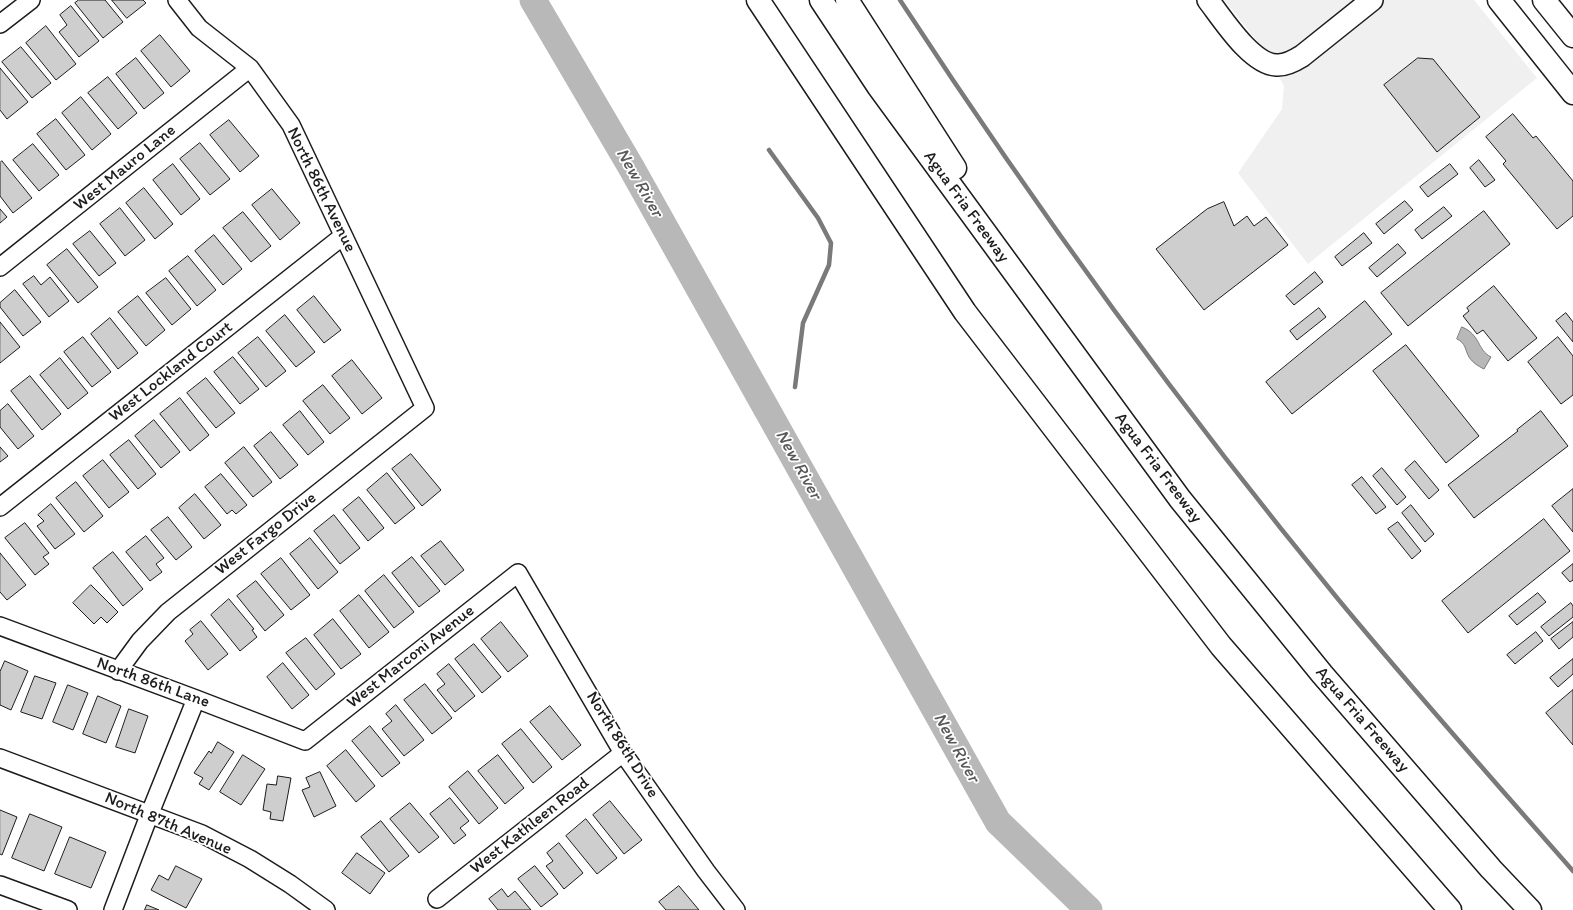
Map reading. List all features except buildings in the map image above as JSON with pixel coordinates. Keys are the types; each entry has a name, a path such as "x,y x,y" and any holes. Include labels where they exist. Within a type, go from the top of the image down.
{"main road":[{"path":"758,0 970,318 1221,646 1450,910"},
{"name":"Agua Fria Freeway","path":"821,0 878,86 1180,499 1322,674 1491,869 1530,910"},
{"path":"847,0 1081,364"},
{"path":"1499,0 1573,93"},
{"path":"1544,0 1573,36"}],"street":[{"path":"0,24 31,0"},
{"name":"North 86th Avenue","path":"177,0 199,28 250,68 291,125 425,408"},
{"path":"1208,0 1252,54 1267,64 1275,66 1292,62 1302,56 1372,0"},
{"name":"West Mauro Lane","path":"0,267 250,68"},
{"name":"West Lockland Court","path":"0,507 343,236"},
{"name":"West Fargo Drive","path":"118,671 140,641 168,612 425,408"},
{"name":"West Marconi Avenue","path":"305,741 518,573"},
{"name":"North 86th Drive","path":"518,573 623,753 706,871 736,910"},
{"name":"North 86th Lane","path":"0,626 305,741"},
{"path":"113,910 196,699"},
{"name":"West Kathleen Road","path":"437,899 623,753"},
{"name":"North 87th Avenue","path":"0,758 150,813 202,834 250,859 290,884 326,910"},
{"path":"0,885 68,910"}],"shaded area":[{"path":"1224,0 1474,0 1537,78 1308,264 1238,173 1282,109 1284,86 1261,46"},
{"path":"1462,327 1473,334 1483,350 1491,357 1484,369 1472,361 1464,345 1457,339"}],"waterway":[{"name":"New River","path":"533,0 631,167 998,822 1089,910"},
{"path":"900,0 1003,154 1111,306 1222,454 1338,599 1454,736 1573,871"},
{"path":"769,150 818,218 831,243 829,265 803,323 795,387"}]}
